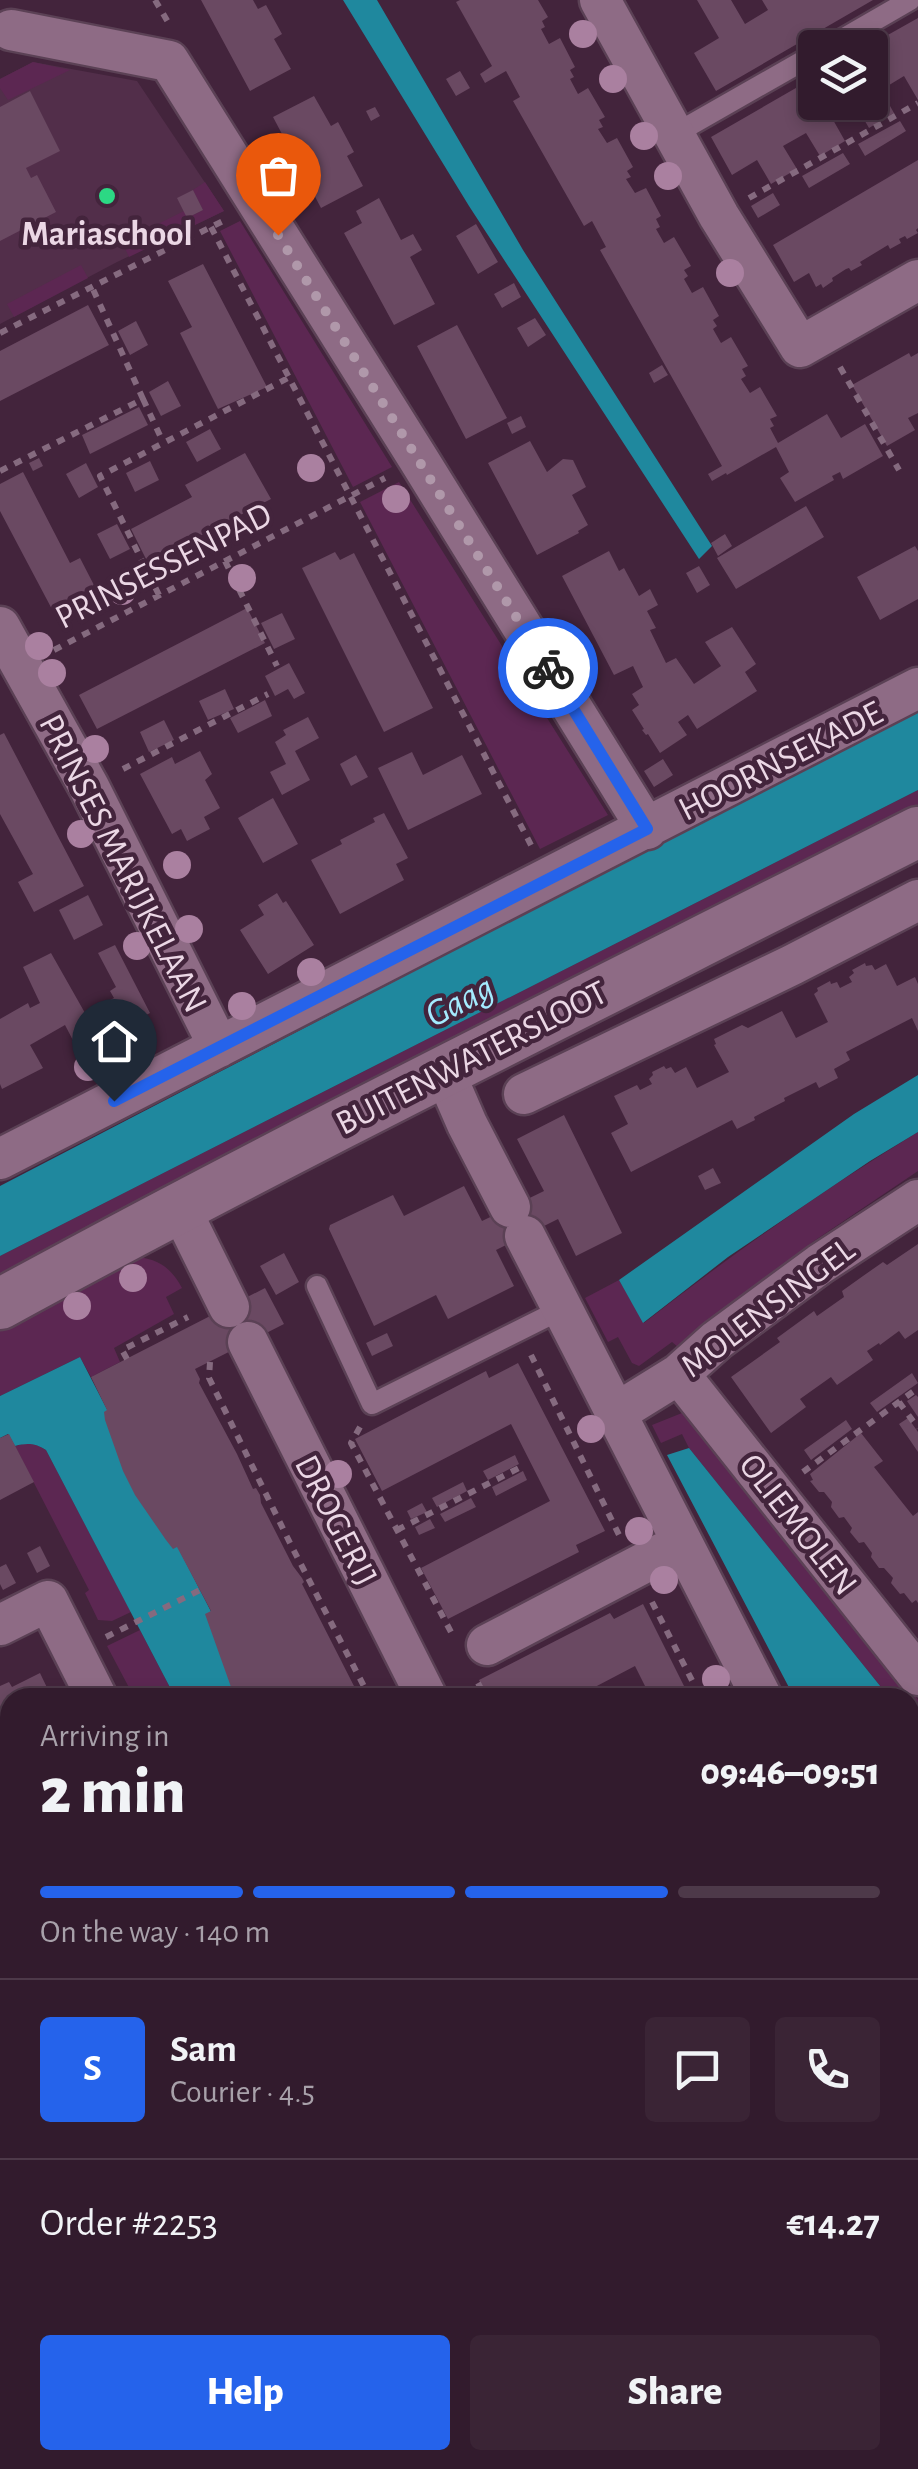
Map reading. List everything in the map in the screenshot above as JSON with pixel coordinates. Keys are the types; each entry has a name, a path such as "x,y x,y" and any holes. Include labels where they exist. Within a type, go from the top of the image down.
{"street":[{"path":"600,0 719,216 800,347 918,280"},
{"path":"4,25 169,61 647,829"},
{"name":"PRINSES MARIJKELAAN","path":"0,626 89,788 219,1047"},
{"name":"HOORNSEKADE","path":"0,1159 918,688"},
{"name":"BUITENWATERSLOOT","path":"0,1304 179,1206 918,832"},
{"name":"BUITENWATERSLOOT","path":"524,1094 918,900"},
{"path":"764,910 792,965"},
{"path":"444,1071 467,1124 757,1688"},
{"name":"MOLENSINGEL","path":"616,1413 679,1374 717,1340 820,1264 918,1200"},
{"path":"179,1206 228,1307"},
{"name":"DROGERIJ","path":"248,1342 423,1688"},
{"name":"OLIEMOLEN","path":"679,1374 918,1675"},
{"path":"482,1662 635,1568 682,1544"},
{"path":"0,1626 48,1601 92,1688"}],"lane":[{"path":"858,30 910,0"},
{"path":"674,135 798,64"},
{"path":"316,1286 372,1404 562,1308"}],"path":[{"path":"719,216 918,103"},
{"path":"0,333 258,203"},
{"path":"211,227 550,878"},
{"path":"92,286 163,442"},
{"path":"821,335 899,470"},
{"path":"160,595 100,476 288,378"},
{"path":"0,471 143,399"},
{"name":"PRINSESSENPAD","path":"22,667 349,497"},
{"path":"226,561 277,666"},
{"path":"89,788 268,694"},
{"path":"126,1358 122,1350 188,1317"},
{"path":"520,1331 696,1688"},
{"path":"210,1362 209,1378 365,1688"},
{"path":"803,1472 918,1388"},
{"path":"899,1402 918,1428"},
{"path":"351,1444 446,1623"},
{"path":"397,1530 522,1466"},
{"path":"121,1630 200,1590"},
{"path":"482,1662 485,1688"}],"shaded area":[{"name":"Mariaschool","path":"33,62 137,81 224,211 0,324 0,79"},
{"path":"33,62 70,70 8,100 0,88 0,79"},
{"path":"205,182 224,211 129,257 122,242 184,211 188,218 203,210 193,190"},
{"path":"240,221 392,467 353,487 220,231"},
{"path":"81,265 88,278 14,317 7,304"},
{"path":"399,482 608,815 540,849 360,502"},
{"path":"918,790 918,807 0,1275 0,1256"},
{"path":"918,1132 918,1171 814,1241 678,1347 672,1342 639,1366 632,1363 618,1337 608,1342 585,1298 619,1280 644,1323 778,1223"},
{"path":"138,1257 164,1266 178,1281 182,1288 166,1297 174,1314 114,1348 120,1362 91,1377 80,1357 0,1396 0,1329"},
{"path":"692,1409 909,1688 882,1688 689,1448 682,1434 661,1443 652,1425"},
{"path":"27,1443 46,1450 131,1612 112,1621 98,1620 85,1593 89,1590 15,1446"},
{"path":"140,1630 170,1688 129,1688 107,1646"}],"water":[{"path":"343,0 377,0 523,250 712,546 699,559 469,206"},
{"name":"Gaag","path":"918,709 918,790 0,1256 0,1186"},
{"path":"918,1075 918,1132 728,1257 643,1323 619,1280 854,1114"},
{"path":"80,1357 250,1688 170,1688 46,1450 31,1444 15,1446 8,1434 0,1438 0,1396"},
{"path":"689,1448 882,1688 789,1688 667,1455"}],"building":[{"path":"201,0 253,0 258,9 266,5 282,34 274,39 291,69 250,91"},
{"path":"538,0 548,17 542,21 545,27 541,29 549,44 560,38 575,67 570,70 574,77 570,79 578,94 588,88 605,117 599,120 603,127 598,129 607,143 617,138 633,167 627,171 631,177 626,179 635,193 646,188 661,216 656,219 660,227 656,229 664,243 674,237 691,266 684,270 688,276 684,279 692,293 703,287 719,316 713,320 717,326 713,329 721,343 731,337 748,366 742,369 746,376 741,379 750,393 760,387 777,416 770,419 774,426 770,428 778,443 827,414 841,438 865,424 883,456 843,479 840,472 832,476 834,480 795,502 780,478 789,472 776,447 712,481 708,474 722,466 600,250 606,247 592,221 584,226 513,101 520,97 506,71 485,83 480,74 492,66 456,2"},
{"path":"697,0 731,0 745,24 768,10 762,0 873,0 821,30 798,30 798,43 716,91 694,53 719,38"},
{"path":"918,18 918,100 904,76 888,86 888,35"},
{"path":"460,71 470,88 456,96 446,79"},
{"path":"798,87 798,120 833,120 845,141 820,156 806,133 783,146 797,169 771,184 757,160 732,175 711,137"},
{"path":"30,91 60,151 26,168 31,178 37,175 56,212 0,241 0,107"},
{"path":"314,96 331,126 338,122 354,152 347,156 363,186 321,208 273,117"},
{"path":"375,107 380,116 371,121 366,111"},
{"path":"864,120 882,120 869,128"},
{"path":"900,121 906,131 865,156 858,144"},
{"path":"843,153 850,164 809,188 802,176"},
{"path":"918,160 918,233 899,239 901,243 890,249 888,245 851,271 846,269 823,288 821,284 816,287 809,273 794,282 773,245"},
{"path":"193,190 203,210 187,218 177,198"},
{"path":"773,193 780,205 758,218 751,206"},
{"path":"379,198 401,240 413,234 422,250 410,257 435,304 394,325 344,233 362,223 356,211"},
{"path":"476,224 498,262 478,274 456,236"},
{"path":"203,264 267,387 218,409 180,333 192,327 168,281"},
{"path":"514,283 521,297 502,308 494,294"},
{"path":"88,305 109,345 0,401 0,351"},
{"path":"535,318 546,335 528,347 517,328"},
{"path":"136,321 148,345 130,355 118,331"},
{"path":"457,325 507,418 466,439 417,346"},
{"path":"909,353 911,357 918,353 918,413 908,418 915,430 887,446 852,385"},
{"path":"662,365 668,375 654,383 649,373"},
{"path":"168,381 181,406 161,416 149,392"},
{"path":"139,407 148,425 90,454 82,435"},
{"path":"521,416 526,427 512,434 507,423"},
{"path":"210,429 221,449 197,462 186,442"},
{"path":"530,441 547,472 563,459 573,460 586,487 572,495 588,525 537,555 488,463"},
{"path":"245,453 271,499 148,563 131,529 192,497 185,485"},
{"path":"39,458 43,466 33,471 29,463"},
{"path":"150,461 159,480 135,492 126,473"},
{"path":"86,463 98,487 79,498 66,474"},
{"path":"23,472 70,563 80,558 96,589 54,613 0,511 0,484"},
{"path":"806,506 824,537 736,589 717,558"},
{"path":"117,524 130,549 110,559 97,534"},
{"path":"725,534 732,546 718,556 711,543"},
{"path":"915,546 918,599 880,620 857,577"},
{"path":"609,551 619,571 624,568 639,596 650,589 658,605 647,611 656,628 650,630 666,663 676,658 694,684 721,666 705,642 732,627 756,664 745,672 757,691 697,729 688,715 678,722 687,735 660,753 632,710 639,705 632,694 643,687 633,666 614,675 562,576"},
{"path":"335,552 340,560 354,553 433,708 384,732 302,568"},
{"path":"699,566 710,585 697,593 686,573"},
{"path":"247,608 265,643 97,729 79,695"},
{"path":"282,613 295,639 274,649 261,623"},
{"path":"289,663 305,693 294,699 288,689 275,696 265,676"},
{"path":"225,689 234,709 208,720 199,701"},
{"path":"265,700 272,716 238,733 230,718"},
{"path":"308,717 319,738 295,751 310,780 282,795 270,772 286,764 275,742 286,735 283,730"},
{"path":"164,720 174,740 149,752 140,732"},
{"path":"4,733 84,886 34,912 18,882 33,874 0,814 0,735"},
{"path":"200,751 212,774 205,780 220,808 204,817 210,829 187,841 181,829 172,834 140,774 172,757 175,764"},
{"path":"412,752 423,775 462,755 482,794 408,830 378,768"},
{"path":"356,755 368,777 351,786 340,764"},
{"path":"663,759 673,775 654,787 644,771"},
{"path":"273,798 298,844 263,863 238,818"},
{"path":"384,813 408,858 396,864 404,880 340,914 311,860 342,844 340,840"},
{"path":"277,893 314,945 268,974 240,930 264,915 258,905"},
{"path":"88,895 103,925 74,940 59,910"},
{"path":"115,945 150,1013 78,1050 65,1025 30,1045 43,1068 2,1089 0,1019 28,1003 30,1008 40,1003 23,967 51,953 85,1013 114,998 110,991 116,987 98,953"},
{"path":"865,963 875,970 886,964 897,986 915,977 918,1031 912,1018 846,1052 850,1060 834,1069 838,1078 819,1088 816,1082 784,1098 785,1101 737,1129 732,1120 631,1172 611,1133 628,1124 614,1096 637,1085 640,1090 652,1084 652,1072 664,1066 675,1073 686,1067 697,1088 729,1072 714,1039 782,1011 796,1038 828,1022 814,994 817,988 830,981 837,982 840,988 852,982 852,970"},
{"path":"564,1115 622,1233 576,1256 558,1219 496,1250 514,1286 448,1319 436,1295 374,1326 330,1225 393,1195 404,1216 464,1186 482,1221 544,1191 517,1139"},
{"path":"713,1168 721,1183 705,1190 698,1176"},
{"path":"918,1244 918,1330 905,1339 899,1331 867,1351 873,1360 837,1385 831,1377 800,1399 806,1407 771,1433 731,1377 780,1342 777,1338 814,1311 817,1316 844,1297 842,1291 863,1276"},
{"path":"284,1253 299,1282 276,1295 260,1266"},
{"path":"265,1288 284,1324 195,1369 355,1688 232,1688 205,1614 211,1611 177,1547 173,1549 135,1495 105,1420 107,1410 91,1377"},
{"path":"387,1333 393,1346 372,1356 366,1343"},
{"path":"518,1363 605,1531 576,1545 579,1552 448,1619 421,1568 550,1501 511,1424 382,1491 355,1439 486,1371 489,1378"},
{"path":"912,1373 918,1383 877,1412 870,1403"},
{"path":"918,1397 918,1417 907,1401"},
{"path":"908,1418 918,1432 918,1452 899,1424"},
{"path":"846,1420 852,1429 811,1460 804,1450"},
{"path":"861,1433 883,1461 874,1467 913,1516 918,1512 918,1603 900,1594 891,1583 893,1578 879,1568 864,1542 859,1543 844,1517 839,1518 832,1502 810,1481 810,1474"},
{"path":"9,1434 34,1482 0,1500 0,1438"},
{"path":"515,1455 519,1464 488,1480 483,1471"},
{"path":"523,1471 527,1480 496,1496 492,1487"},
{"path":"463,1482 467,1491 437,1507 432,1498"},
{"path":"471,1498 476,1507 445,1522 440,1514"},
{"path":"422,1503 427,1512 411,1519 407,1511"},
{"path":"430,1519 435,1528 419,1535 415,1527"},
{"path":"40,1546 50,1566 37,1573 27,1553"},
{"path":"6,1564 16,1583 3,1590 0,1567"},
{"path":"643,1604 685,1688 646,1688 635,1666 593,1688 483,1688 479,1680 610,1613 614,1619"},
{"path":"40,1673 47,1688 0,1688 0,1686 9,1682 12,1687"}],"way so far":[{"path":"278,235 548,668"}],"place":[{"name":"Mariaschool","path":"107,196"}],"route":[{"path":"114,1101 647,829 548,668"}]}
